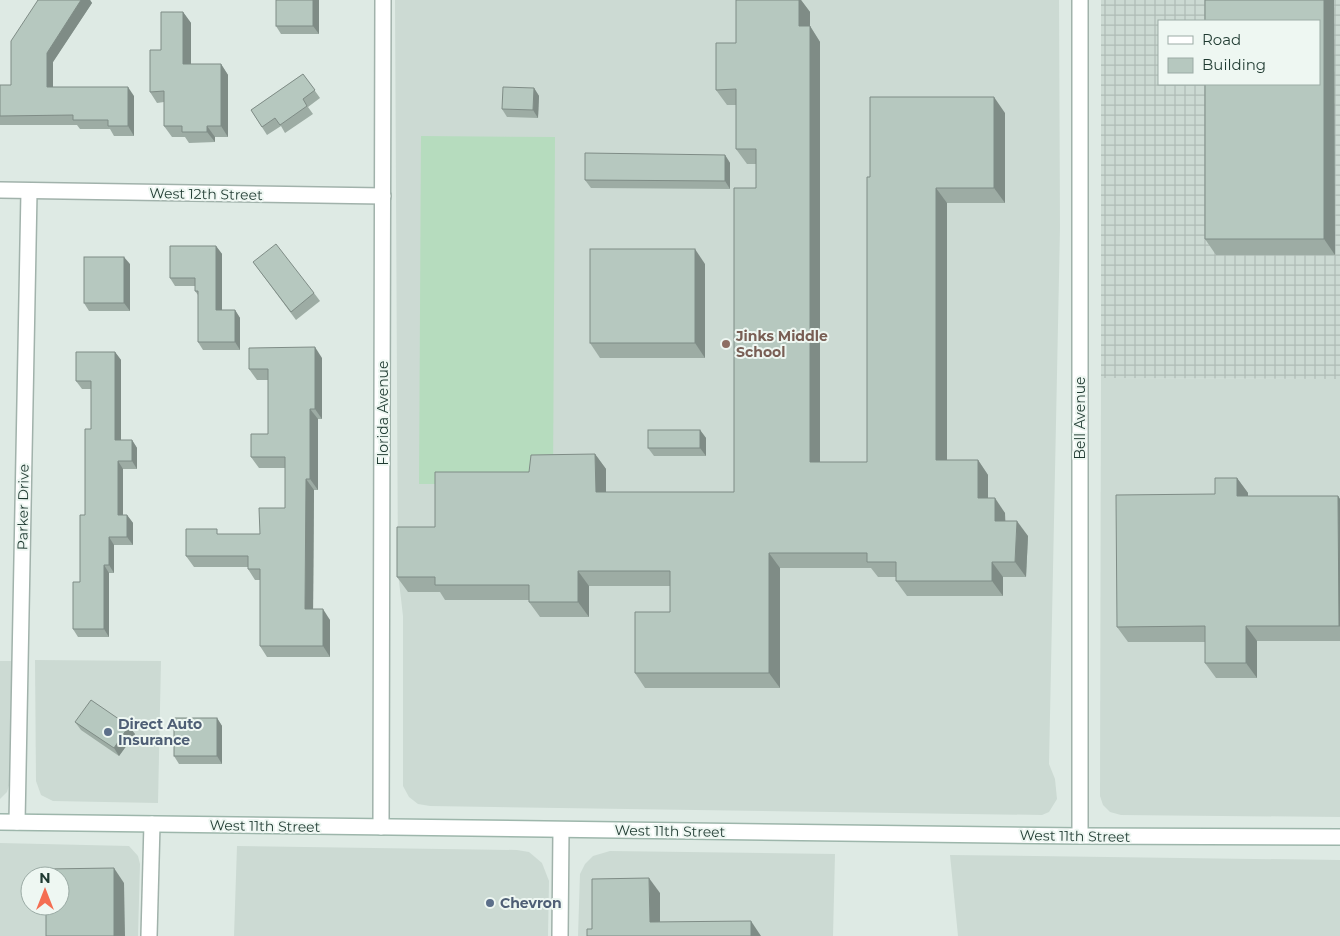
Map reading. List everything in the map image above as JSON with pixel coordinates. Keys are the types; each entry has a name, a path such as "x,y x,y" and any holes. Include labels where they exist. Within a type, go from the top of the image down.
{"street":[{"name":"Florida Avenue","path":"381,826 383,0"},
{"name":"Bell Avenue","path":"1080,0 1080,836"},
{"name":"West 12th Street","path":"0,190 30,192 383,196"},
{"name":"Parker Drive","path":"17,822 30,192"},
{"name":"West 11th Street","path":"0,822 1080,836 1340,837"},
{"path":"149,936 152,824"},
{"path":"560,936 561,830"}],"shaded area":[{"name":"Jinks Middle School","path":"395,0 1059,0 1060,228 1049,764 1055,779 1057,799 1049,812 1042,815 430,806 418,804 409,797 403,786 403,616 398,573"},
{"path":"1101,0 1340,0 1340,379 1101,378"},
{"path":"1101,378 1340,379 1340,817 1121,815 1110,812 1103,805 1100,796"},
{"path":"35,660 161,661 158,803 53,801 41,795 36,781"},
{"path":"0,661 12,661 10,782 7,792 0,799"},
{"path":"0,843 129,846 138,856 140,864 138,936 0,936"},
{"path":"237,846 517,850 529,852 542,863 549,881 548,936 234,936"},
{"path":"610,851 835,854 833,936 578,936 580,874 585,864 593,856"},
{"path":"950,855 1340,860 1340,936 958,936"}],"green space":[{"path":"421,136 555,137 553,484 419,484"}],"building":[{"path":"38,0 81,0 47,53 47,87 128,87 128,126 108,126 108,120 73,120 73,115 0,116 0,85 11,85 11,41"},
{"path":"276,0 313,0 313,26 276,26"},
{"path":"736,0 799,0 799,26 810,26 810,462 867,462 867,177 870,177 870,97 994,97 994,188 936,188 936,460 978,460 978,498 995,498 995,521 1017,521 1015,562 992,562 992,581 896,581 896,562 867,562 867,553 769,553 769,673 635,673 635,612 670,612 670,571 578,571 578,602 529,602 529,585 435,585 435,577 397,577 397,527 435,527 435,472 529,472 531,455 595,454 596,492 734,492 734,188 756,188 756,149 736,149 736,89 716,90 716,43 736,43"},
{"path":"1205,0 1324,0 1324,239 1205,239 1205,85 1320,85 1320,20 1205,20"},
{"path":"161,12 183,12 183,64 221,64 221,126 207,126 207,132 182,132 182,126 164,126 164,91 150,92 150,50 161,50"},
{"path":"303,74 315,90 303,99 307,106 280,125 275,118 262,127 251,110"},
{"path":"503,87 534,88 533,110 502,109"},
{"path":"585,153 725,155 725,181 585,180"},
{"path":"276,244 314,293 291,312 253,262"},
{"path":"170,246 216,246 216,310 235,310 235,342 198,342 198,291 195,291 195,278 170,278"},
{"path":"590,249 695,249 695,343 590,343"},
{"path":"84,257 124,257 124,303 84,303"},
{"path":"315,347 315,409 310,409 310,479 306,479 305,609 323,609 323,646 260,646 260,569 248,569 248,556 186,556 186,529 217,529 217,534 260,534 259,508 285,508 285,457 251,457 251,434 268,434 268,369 249,369 249,348"},
{"path":"76,352 115,352 115,440 132,440 132,461 118,461 118,515 127,515 127,537 109,537 109,565 104,565 104,629 73,629 73,582 80,582 80,515 85,515 85,429 91,429 91,381 76,381"},
{"path":"648,430 700,430 700,448 648,448"},
{"path":"1215,478 1237,478 1237,496 1338,496 1339,626 1246,626 1246,663 1205,663 1205,626 1117,627 1116,495 1215,494"},
{"name":"Direct Auto Insurance","path":"91,700 129,726 114,748 75,722"},
{"path":"174,718 217,718 217,756 174,756"},
{"path":"114,868 114,936 46,936 46,916 70,916 70,869"},
{"path":"649,878 650,922 751,921 751,936 587,936 587,929 592,929 592,879"}],"place":[{"name":"Jinks Middle School","path":"726,344"},
{"name":"Direct Auto Insurance","path":"108,732"},
{"name":"Chevron","path":"490,903"}]}
